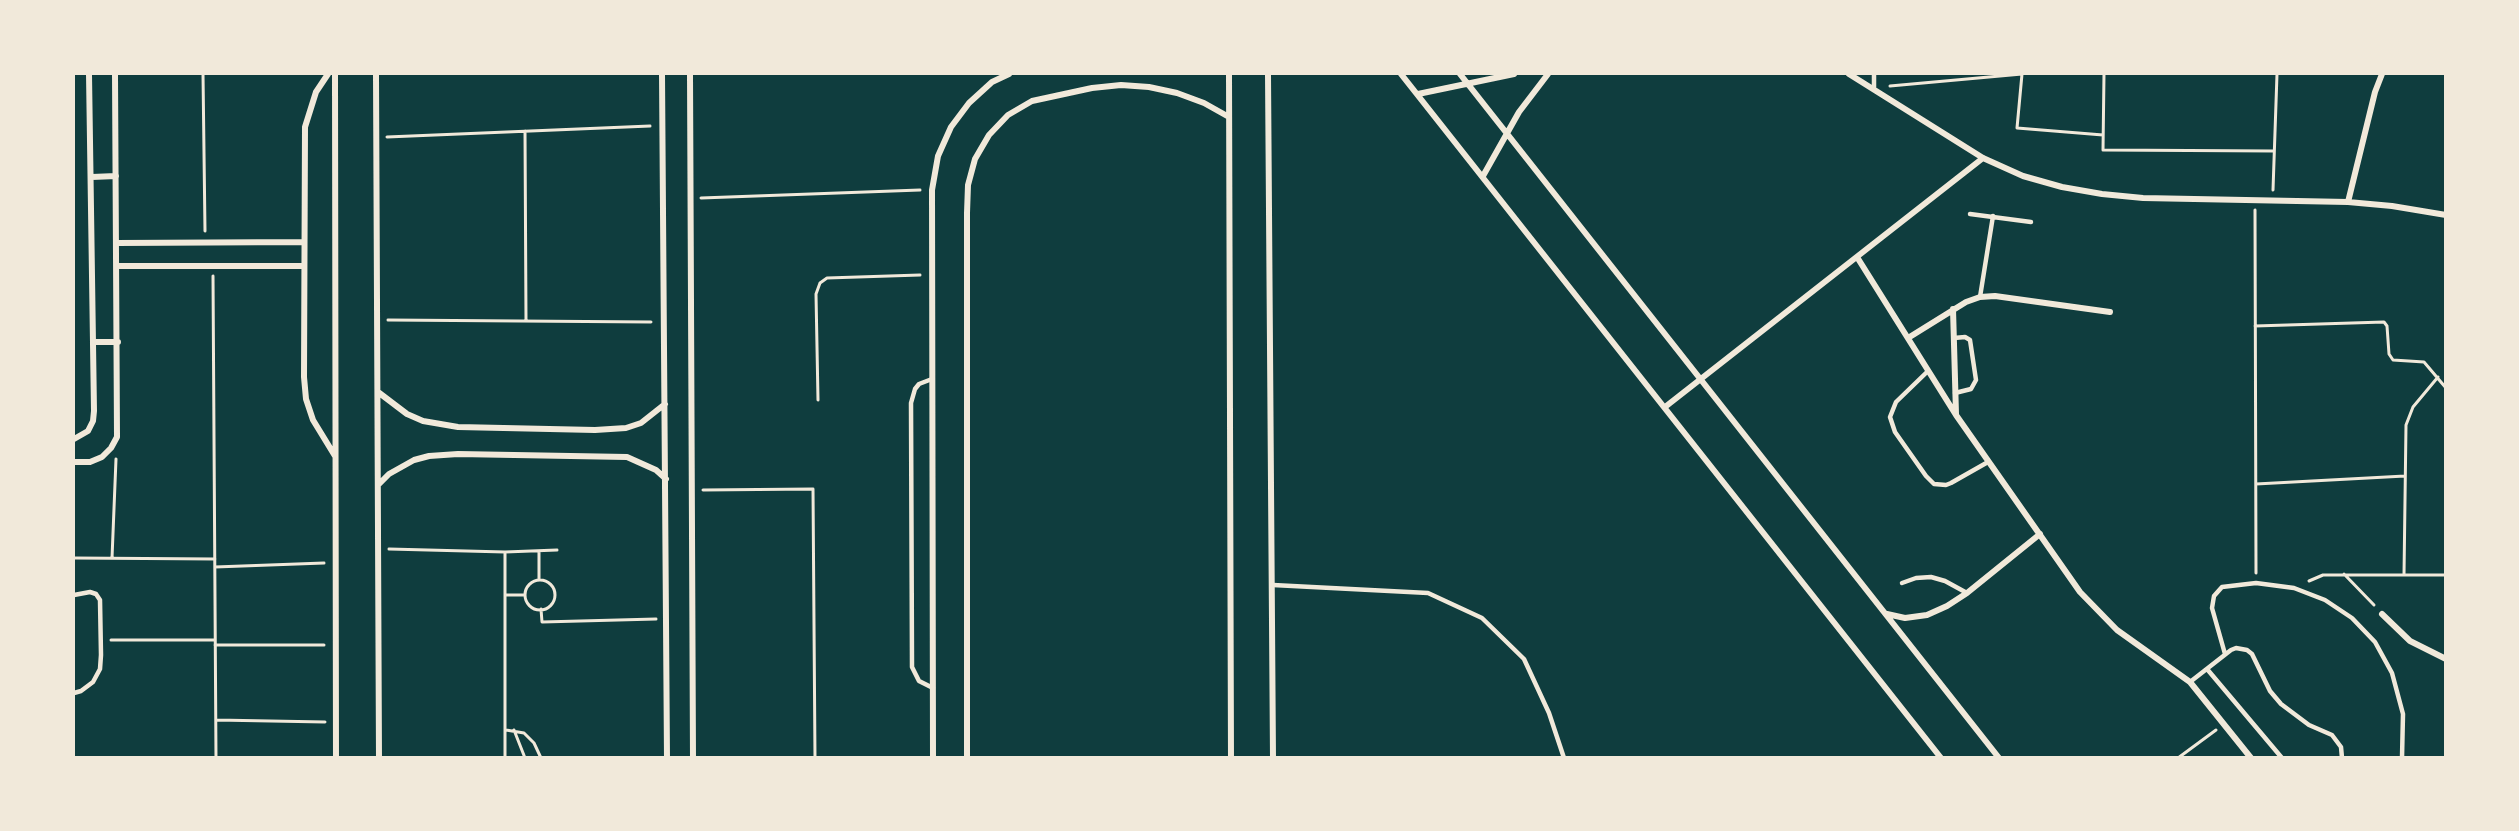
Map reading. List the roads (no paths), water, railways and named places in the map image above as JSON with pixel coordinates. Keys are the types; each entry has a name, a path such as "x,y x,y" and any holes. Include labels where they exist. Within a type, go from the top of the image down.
{"street":[{"path":"74,439 88,431 93,421 94,342 89,74"},
{"path":"74,462 90,462 102,457 117,437 115,74"},
{"path":"328,74 316,92 305,127 304,377 306,399 313,420 336,456"},
{"path":"335,74 336,758"},
{"path":"375,74 379,758"},
{"path":"662,74 667,758"},
{"path":"690,74 693,758"},
{"path":"933,758 932,190 938,156 951,127 969,103 992,82 1009,74"},
{"path":"1229,74 1231,758"},
{"path":"1268,74 1273,758"},
{"path":"1401,74 1941,758"},
{"path":"1460,74 1999,758"},
{"path":"1418,94 1514,74"},
{"path":"1482,176 1520,112 1548,74"},
{"path":"1849,74 1874,87 1983,158 2023,176 2062,187 2102,194 2348,202 2392,206 2445,215"},
{"path":"2348,202 2375,92 2382,74"},
{"path":"967,758 967,213 968,185 975,159 989,135 1008,115 1032,101 1092,88 1121,85 1149,87 1177,93 1204,103 1229,117"},
{"path":"1665,408 1983,158"},
{"path":"92,177 116,176"},
{"path":"117,243 304,242"},
{"path":"1857,257 1956,415 2080,592 2117,630 2190,682 2251,758"},
{"path":"117,266 304,266"},
{"path":"1908,338 1953,309 1980,297 1995,296 2110,312"},
{"path":"1953,309 1956,415"},
{"path":"94,342 118,342"},
{"path":"378,392 407,414 423,421 458,427 595,430 626,428 641,423 665,404"},
{"path":"378,485 389,474 414,460 429,456 458,454 627,457 642,462 666,479"},
{"path":"1886,614 1905,618 1927,615 1947,606 1967,593 2040,534"},
{"path":"2382,614 2410,641 2445,659"}],"lane":[{"path":"1874,74 1874,87"},
{"path":"1970,214 2031,222"},
{"path":"1980,297 1993,216"},
{"path":"1954,338 1965,337 1971,343 1976,380 1971,389 1955,393"},
{"path":"1928,371 1896,402 1890,417 1895,432 1934,484 1951,483 1988,462"},
{"path":"932,379 920,384 912,396 911,449 912,667 919,681 933,688"},
{"path":"1902,583 1916,578 1931,577 1945,581 1967,593"},
{"path":"2225,654 2212,608 2214,596 2222,587 2256,584 2294,588 2325,600 2352,618 2375,642 2392,673 2403,714 2402,758"},
{"path":"1273,585 1428,593 1482,618 1524,659 1549,713 1564,758"},
{"path":"74,595 90,592 98,597 100,640 100,669 93,682 74,693"},
{"path":"2190,682 2225,654 2236,648 2242,648 2252,654 2261,675 2281,704 2309,725 2332,735 2341,747 2342,758"},
{"path":"2207,669 2282,758"}]}
